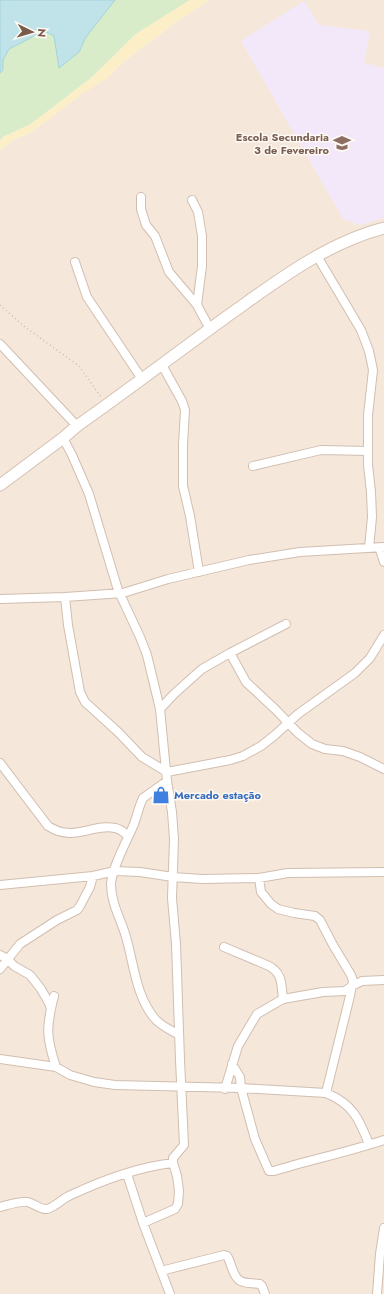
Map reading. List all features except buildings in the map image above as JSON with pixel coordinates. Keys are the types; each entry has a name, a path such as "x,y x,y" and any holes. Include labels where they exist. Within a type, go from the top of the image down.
{"main road":[{"path":"0,485 77,426 279,279 317,256 364,234 384,228"}],"street":[{"path":"141,197 141,209 146,225 155,236 169,272 197,305 210,329"},
{"path":"192,200 198,212 202,236 202,266 197,305"},
{"path":"317,256 358,326 369,351 372,370 368,415 368,451 372,517 369,548"},
{"path":"75,262 87,297 142,379"},
{"path":"0,344 77,426"},
{"path":"162,365 182,400 185,410 183,486 190,516 199,572"},
{"path":"63,438 89,494 120,593 147,655 160,709 172,812 174,839 173,877 171,887 176,944 184,1145 173,1158 179,1191 178,1204 175,1209 144,1223"},
{"path":"253,466 320,450 368,451"},
{"path":"0,599 65,597 120,593 249,560 313,551 381,547 384,562"},
{"path":"65,597 68,625 80,692 85,702 118,732 142,757 167,776"},
{"path":"160,709 174,694 202,669 230,653 272,633 286,624"},
{"path":"179,1035 157,1020 143,1000 135,977 126,937 112,897 111,883 114,871 143,798 167,776 243,756 276,736 288,722 355,673 370,658 384,635"},
{"path":"230,653 246,682 298,733 312,744 325,749 343,751 360,757 384,769"},
{"path":"0,763 48,826 62,832 80,833 102,828 115,828 128,836"},
{"path":"0,885 92,876 114,871 140,872 173,877 202,879 259,878 288,872 384,872"},
{"path":"0,969 20,944 57,920 77,910 90,887 92,876"},
{"path":"259,878 261,892 271,904 278,909 314,916 320,920 333,945 352,975 352,986 326,1093"},
{"path":"224,947 276,970 280,975 283,999"},
{"path":"0,955 8,959 14,966 30,974 41,989 49,1003 50,1009"},
{"path":"225,1088 238,1046 257,1014 283,999 323,992 345,991 362,981 384,980"},
{"path":"54,996 50,1009 48,1027 49,1045 56,1067"},
{"path":"0,1059 56,1067 70,1075 94,1082 115,1085 241,1088 326,1093 332,1095 354,1112 369,1144"},
{"path":"232,1064 240,1077 241,1088 255,1139 269,1171 274,1171 384,1140"},
{"path":"0,1207 25,1202 32,1203 41,1208 48,1208 70,1195 127,1174 150,1167 173,1163"},
{"path":"127,1174 170,1294"},
{"path":"377,1294 380,1254 384,1228"},
{"path":"162,1271 213,1257 227,1256 234,1275 240,1282 245,1284 260,1284 265,1294"}],"path":[{"path":"0,305 25,327 79,366 107,405"}],"shaded area":[{"path":"209,0 384,0 384,1294 0,1294 0,151 14,139 30,133 83,93 106,78 123,62 175,23"},
{"name":"Escola Secundaria 3 de Fevereiro","path":"304,1 319,25 370,31 364,63 384,68 384,218 360,225 343,219 241,41"}],"green space":[{"path":"0,0 190,0 136,34 91,78 31,124 3,137 0,141"}],"sand":[{"path":"190,0 209,0 175,23 123,62 106,79 83,93 30,133 14,139 0,151 0,141 3,137 31,124 91,78 136,34"}],"water":[{"path":"0,0 115,0 86,37 79,52 59,68 54,36 44,31 9,49 3,60 3,70 0,73"}],"place":[{"name":"Escola Secundaria 3 de Fevereiro","path":"342,143"},
{"name":"Mercado estação","path":"161,795"}]}
